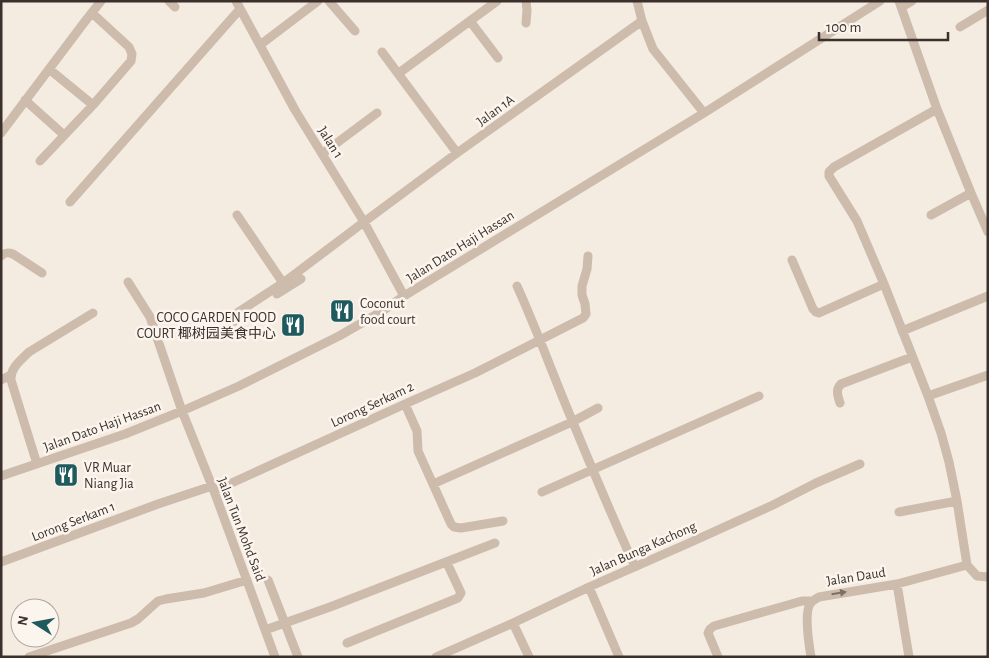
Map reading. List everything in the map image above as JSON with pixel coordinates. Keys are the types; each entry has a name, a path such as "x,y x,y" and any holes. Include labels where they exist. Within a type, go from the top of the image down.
{"street":[{"path":"1,133 101,1"},
{"path":"260,45 318,1"},
{"path":"328,1 355,31"},
{"path":"526,1 526,23"},
{"path":"637,1 653,50 704,112"},
{"name":"Jalan Dato Haji Hassan","path":"1,476 126,434 182,412 339,336 381,312 704,112 880,1"},
{"path":"912,1 900,4 937,110 988,232"},
{"path":"399,73 495,3"},
{"path":"70,202 238,5"},
{"name":"Jalan 1","path":"238,5 295,110 364,222 404,296"},
{"path":"960,27 988,10"},
{"path":"40,161 131,61 130,47 92,13"},
{"path":"470,21 498,58"},
{"name":"Jalan 1A","path":"255,304 458,153 642,21"},
{"path":"382,52 458,153"},
{"path":"49,69 92,106"},
{"path":"25,100 64,135"},
{"path":"937,110 834,167 829,172 829,176 856,220 884,284 941,432 957,501 967,565 977,576 988,577"},
{"path":"322,154 377,113"},
{"path":"931,215 971,193"},
{"path":"237,216 283,283"},
{"path":"4,252 13,254 42,273"},
{"name":"Lorong Serkam 2","path":"213,488 475,373 583,318 586,314 582,286 587,270 588,256"},
{"path":"792,260 813,309 819,313 884,284"},
{"path":"237,313 301,279"},
{"name":"Jalan Tun Mohd Said","path":"128,282 150,317 182,412 213,488 275,657"},
{"path":"517,286 572,422 635,567"},
{"path":"902,330 988,296"},
{"path":"233,322 255,304"},
{"path":"37,464 11,375 20,360 29,352 93,313"},
{"path":"840,403 837,390 842,384 912,357"},
{"path":"1,380 11,375"},
{"path":"928,396 988,375"},
{"path":"542,492 760,396"},
{"path":"405,404 416,431 418,451 451,524 454,527 461,528 503,521"},
{"path":"433,484 572,422 598,408"},
{"name":"Jalan Bunga Kachong","path":"436,657 860,464"},
{"name":"Lorong Serkam 1","path":"1,562 158,504 213,488"},
{"path":"899,512 957,501"},
{"path":"265,630 495,543"},
{"path":"347,643 458,598 461,594 447,562"},
{"path":"897,584 967,565"},
{"path":"29,657 131,623 158,601 166,598 204,593 247,580"},
{"path":"268,580 298,657"},
{"name":"Jalan Daud","path":"807,656 808,609 812,601 818,597 897,584 909,657"},
{"path":"589,587 619,657"},
{"path":"718,657 708,633 714,626 802,601 812,601"},
{"path":"513,623 529,657"}],"place":[{"name":"Coconut food court","path":"342,311"},
{"name":"COCO GARDEN FOOD COURT 椰树园美食中心","path":"293,325"},
{"name":"VR Muar Niang Jia","path":"66,475"}]}
